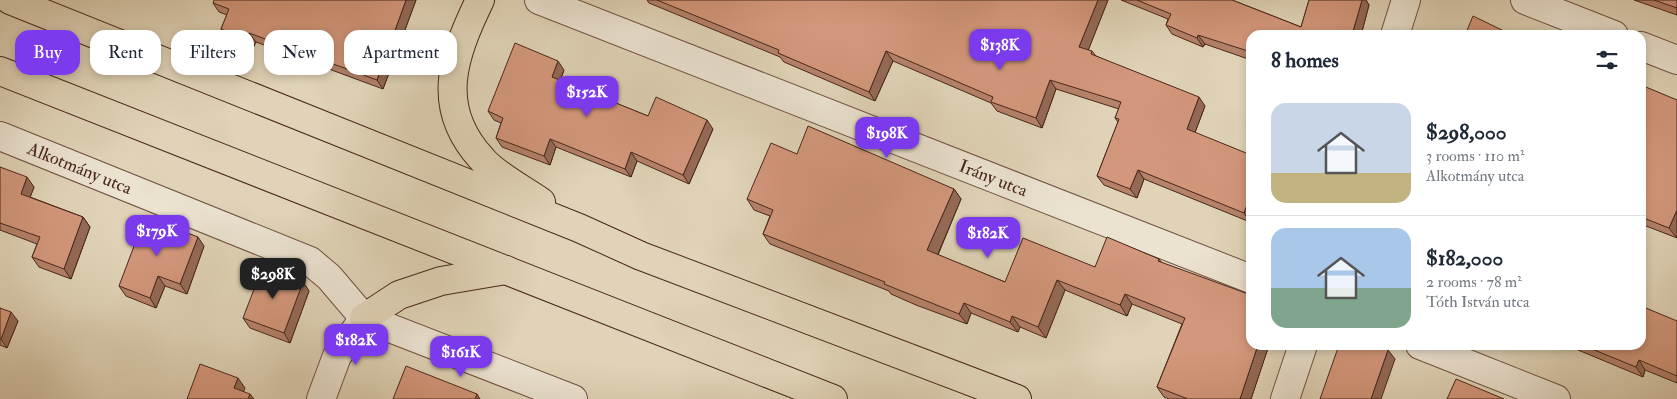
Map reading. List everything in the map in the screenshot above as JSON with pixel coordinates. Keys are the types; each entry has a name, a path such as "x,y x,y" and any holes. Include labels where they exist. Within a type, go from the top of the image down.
{"main road":[{"path":"10,0 579,228 650,260 1017,399"},
{"path":"480,0 454,65 453,102 462,134 482,161 579,228"},
{"path":"0,71 833,399"},
{"path":"364,318 399,295 440,281 507,270"}],"street":[{"name":"Irány utca","path":"539,0 1246,277"},
{"path":"1397,30 1406,0"},
{"path":"1525,0 1601,30"},
{"path":"1646,48 1677,60"},
{"name":"Alkotmány utca","path":"0,136 310,261 329,277 364,318"},
{"path":"321,399 337,356 364,318 573,399"},
{"path":"1285,399 1301,350"},
{"path":"1433,350 1556,399"}],"building":[{"path":"214,0 406,0 395,30 344,30 344,68 334,64 334,30 264,30 264,39 254,35 254,30 224,30 221,29 229,9 213,3"},
{"path":"657,0 1098,0 1079,47 1092,51 1091,54 1199,97 1187,129 1246,153 1246,208 1244,213 1138,170 1130,189 1097,176 1119,119 1115,118 1121,102 1050,80 1036,118 991,102 993,97 886,51 869,92 778,53 779,50"},
{"path":"1137,0 1232,0 1301,27 1309,0 1362,0 1353,30 1246,30 1246,50 1198,35 1197,38 1166,25 1171,14"},
{"path":"1654,0 1677,0 1677,8"},
{"path":"1473,16 1502,30 1467,30"},
{"path":"515,43 558,61 552,77 648,116 656,97 707,120 683,175 631,152 625,169 550,139 544,156 496,138 503,118 488,111"},
{"path":"363,75 379,75 377,80"},
{"path":"1646,87 1677,100 1677,210 1669,228 1646,219"},
{"path":"808,126 954,189 927,250 1005,282 1023,238 1095,267 1107,237 1159,259 1158,261 1246,293 1246,350 1256,350 1240,399 1188,399 1157,387 1185,318 1125,294 1120,305 1057,280 1038,327 1012,316 1010,322 964,303 959,314 884,284 885,282 763,234 773,210 747,199 771,143 797,154"},
{"path":"0,167 27,177 21,194 83,217 64,269 32,257 40,237 0,223"},
{"path":"145,217 198,237 180,284 158,276 150,298 119,286"},
{"path":"263,266 303,282 284,333 243,318"},
{"path":"0,308 11,312 1,339 0,338"},
{"path":"1646,308 1677,321 1677,376 1639,360 1636,367 1594,350 1646,350"},
{"path":"1337,350 1388,350 1371,399 1320,399"},
{"path":"200,364 238,378 234,388 250,394 248,399 187,399"},
{"path":"406,366 477,394 475,399 393,399"},
{"path":"1456,379 1504,399 1447,399"}]}
